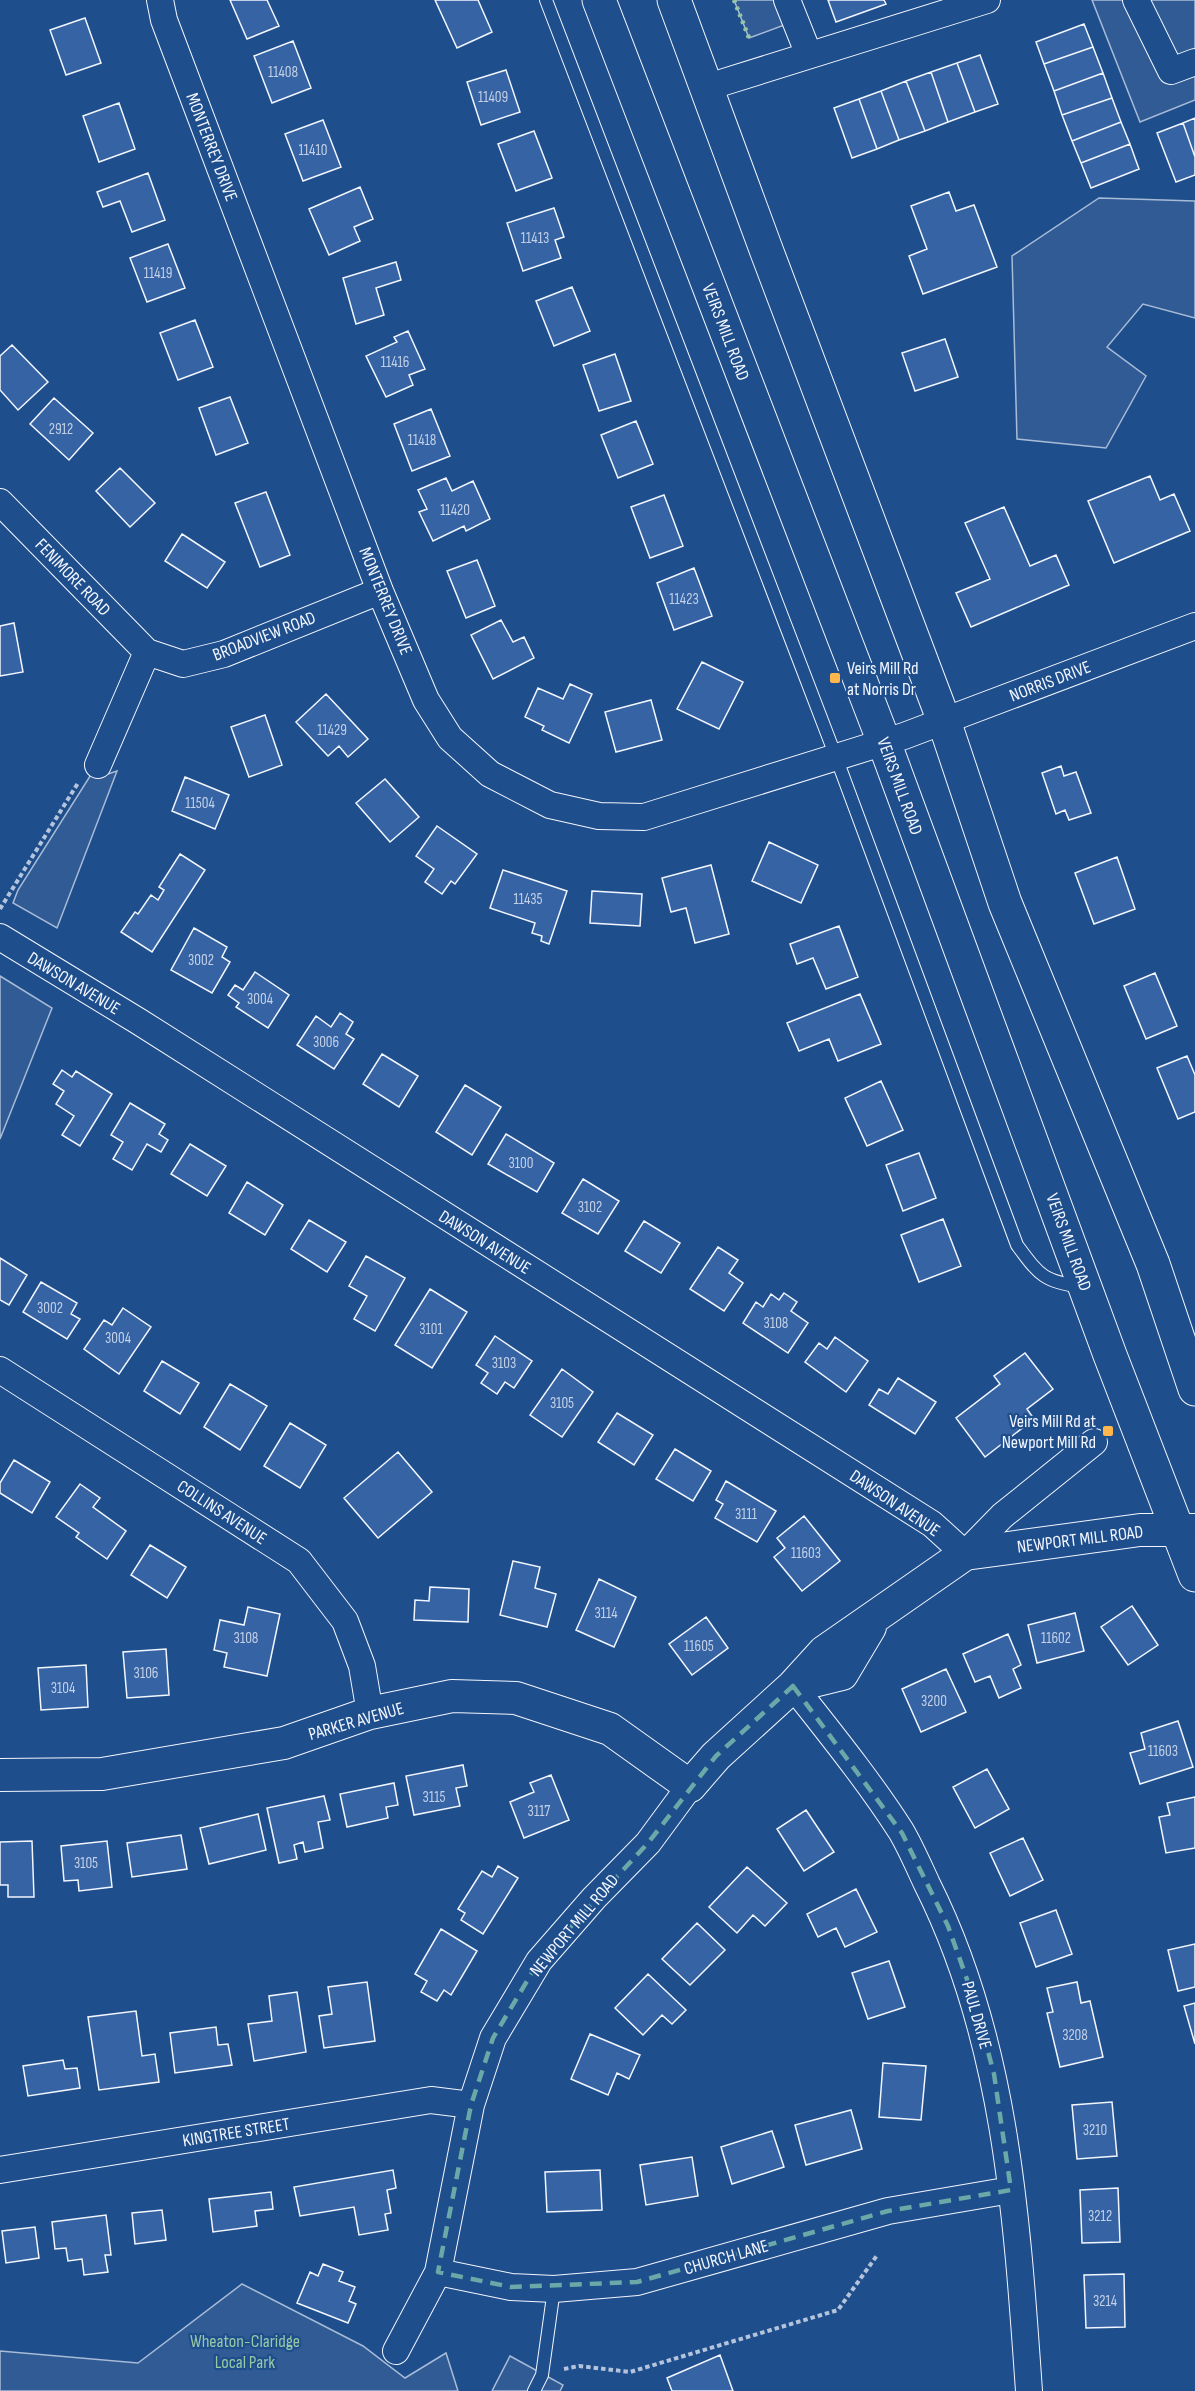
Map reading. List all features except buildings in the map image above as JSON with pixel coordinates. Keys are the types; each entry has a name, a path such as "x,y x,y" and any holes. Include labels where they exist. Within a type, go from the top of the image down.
{"main road":[{"name":"VEIRS MILL ROAD","path":"599,0 894,739 1140,1436 1186,1530 1195,1575"},
{"path":"674,0 944,721 1005,903 1153,1264 1195,1389"}],"street":[{"name":"MONTERREY DRIVE","path":"160,0 164,20 380,591 426,700 450,738 490,774 550,806 599,816 644,817 894,739"},
{"path":"787,0 809,56"},
{"path":"708,87 987,0"},
{"path":"1136,0 1171,71 1195,62"},
{"name":"FENIMORE ROAD","path":"0,502 147,652"},
{"name":"BROADVIEW ROAD","path":"147,652 183,664 224,654 380,591"},
{"name":"NORRIS DRIVE","path":"894,739 1195,626"},
{"path":"98,765 147,652"},
{"name":"DAWSON AVENUE","path":"0,937 138,1021 932,1524 965,1554"},
{"name":"COLLINS AVENUE","path":"0,1370 299,1561 345,1622 362,1666 370,1713"},
{"name":"NEWPORT MILL ROAD","path":"396,2351 438,2272 471,2105 492,2038 539,1961 594,1898 648,1843 690,1786 716,1756 793,1686 824,1652 965,1554 1002,1516 1094,1442"},
{"name":"NEWPORT MILL ROAD","path":"965,1554 1140,1530 1186,1530"},
{"name":"PAUL DRIVE","path":"793,1686 840,1745 902,1833 948,1926 974,1999 994,2074 1011,2190 1020,2264 1029,2391"},
{"name":"PARKER AVENUE","path":"0,1775 102,1774 284,1743 370,1713 452,1696 516,1698 610,1729 690,1786"},
{"name":"KINGTREE STREET","path":"0,2170 431,2100 471,2105"},
{"name":"CHURCH LANE","path":"438,2272 511,2288 554,2289 637,2282 888,2211 1011,2190"}],"lane":[{"path":"546,0 836,757 1017,1245 1038,1273 1054,1282 1086,1287"},
{"path":"534,2391 542,2375 554,2289"}],"path":[{"path":"0,909 83,775 98,765"},
{"path":"542,2375 579,2366 630,2372 838,2310 878,2254"}],"highlighted area":[{"path":"793,1686 902,1833 948,1926 974,1999 994,2074 1011,2190 888,2211 637,2282 511,2287 438,2272 471,2105 493,2038 539,1961 648,1843 716,1756"}],"shaded area":[{"path":"734,0 787,0 795,21 749,38"},
{"path":"1092,0 1195,0 1195,100 1140,122"},
{"path":"1099,198 1195,201 1195,318 1143,304 1107,347 1146,376 1106,448 1017,439 1012,256"},
{"path":"117,771 57,928 13,903 18,890 92,773 99,777"},
{"path":"0,976 52,1008 0,1139"},
{"name":"Wheaton-Claridge Local Park","path":"242,2284 363,2346 405,2378 446,2353 458,2391 0,2391 0,2351 138,2363"},
{"path":"510,2356 563,2385 560,2391 492,2391"}],"hedge":[{"path":"734,0 749,38"}],"place":[{"name":"Veirs Mill Rd at Norris Dr","path":"835,678"},
{"name":"Veirs Mill Rd at Newport Mill Rd","path":"1108,1431"}]}
